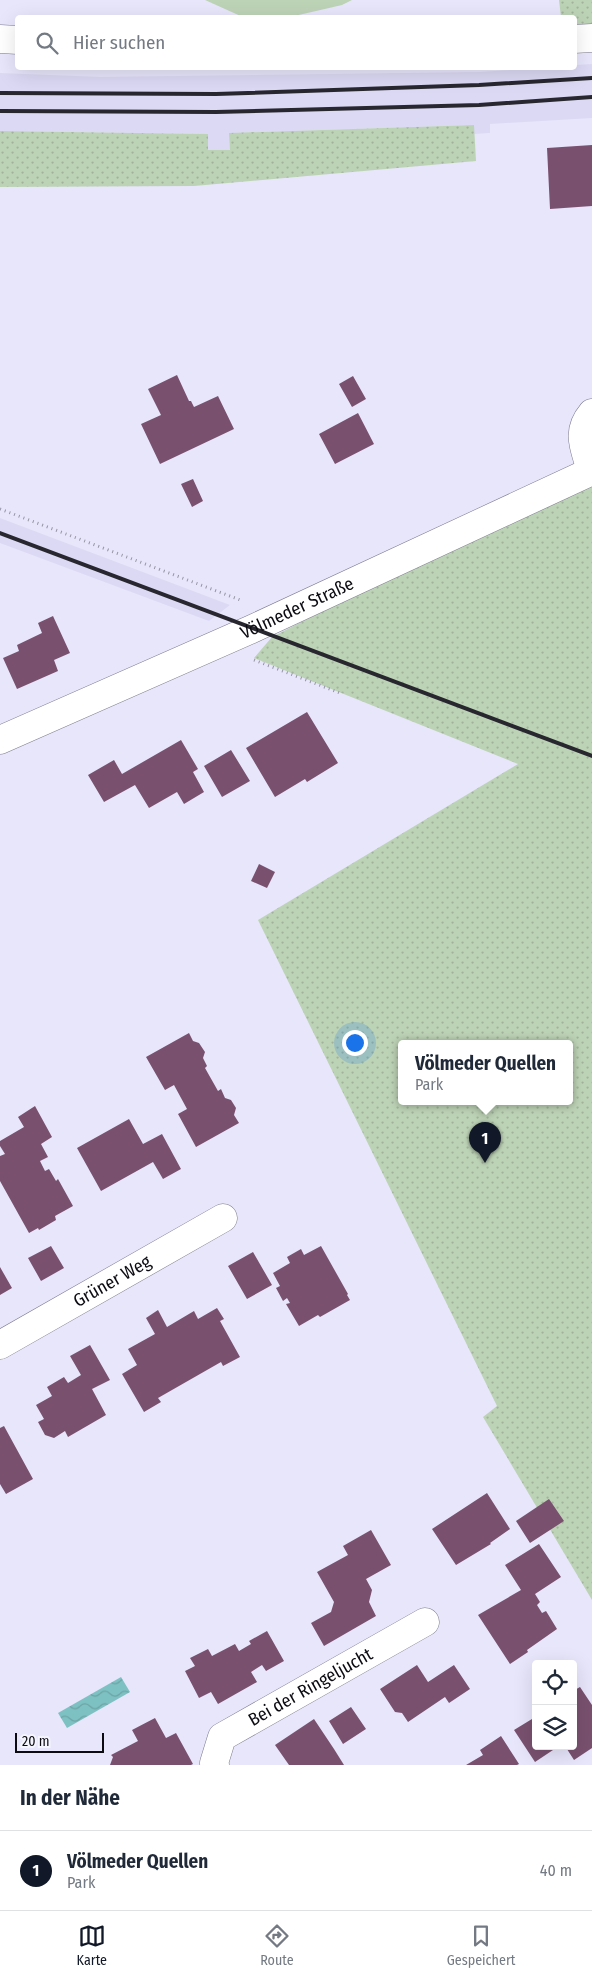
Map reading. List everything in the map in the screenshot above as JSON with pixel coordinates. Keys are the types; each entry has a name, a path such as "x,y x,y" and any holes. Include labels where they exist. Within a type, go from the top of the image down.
{"street":[{"path":"577,39 592,38"},
{"path":"0,39 15,40"},
{"name":"Völmeder Straße","path":"0,740 232,638 591,471 581,435 586,420 592,413"},
{"name":"Grüner Weg","path":"0,1345 223,1218"},
{"name":"Bei der Ringeljucht","path":"215,1765 222,1737 425,1622"}],"path":[{"path":"0,509 281,615"},
{"path":"232,638 242,656 340,693"}],"shaded area":[{"path":"205,0 352,0 342,5 299,15 238,15"},
{"path":"559,0 592,0 592,26 577,28 577,15 561,15"},
{"path":"592,64 592,118 490,124 490,133 474,134 473,125 230,133 230,150 208,151 207,134 0,131 0,73 100,77 479,72 577,70 577,65"},
{"path":"474,125 476,161 194,186 0,187 0,131 208,134 208,150 230,150 229,133"},
{"path":"592,473 592,1600 483,1417 497,1406 258,920 518,764 254,658 272,637"},
{"path":"0,518 230,605 209,621 0,543"}],"water":[{"path":"121,1677 130,1692 67,1728 58,1713"}],"building":[{"path":"592,145 592,206 550,209 547,148"},
{"path":"177,375 189,401 191,401 194,407 218,396 234,429 160,464 141,424 161,415 148,389"},
{"path":"353,376 366,399 352,407 339,384"},
{"path":"358,413 374,444 335,464 319,434"},
{"path":"193,479 203,501 192,507 181,484"},
{"path":"53,616 70,653 54,660 58,671 17,689 3,658 19,651 17,645 42,633 38,623"},
{"path":"307,712 338,763 307,782 305,779 275,797 246,748"},
{"path":"181,740 198,769 193,772 204,792 184,804 177,792 149,808 135,785 104,802 88,775 114,760 122,774"},
{"path":"231,750 250,781 222,797 204,766"},
{"path":"259,864 275,872 267,888 251,881"},
{"path":"189,1033 193,1041 199,1043 205,1052 203,1058 207,1066 205,1068 218,1091 221,1089 225,1098 231,1100 236,1108 234,1115 239,1123 196,1147 178,1114 187,1109 174,1085 165,1090 146,1057"},
{"path":"35,1106 52,1137 41,1144 48,1157 40,1161 45,1171 49,1169 56,1181 58,1179 73,1206 55,1216 56,1220 39,1230 38,1228 29,1233 0,1181 0,1156 5,1154 0,1146 0,1141 24,1127 18,1117"},
{"path":"129,1119 143,1144 162,1134 181,1169 163,1179 153,1162 101,1191 77,1148"},
{"path":"51,1246 64,1268 41,1281 28,1258"},
{"path":"321,1246 350,1300 320,1317 318,1315 299,1326 286,1304 290,1303 287,1298 283,1301 276,1288 280,1286 273,1273 290,1263 287,1257 301,1249 304,1255"},
{"path":"253,1252 272,1285 247,1299 228,1266"},
{"path":"0,1267 12,1288 0,1295"},
{"path":"217,1308 224,1319 220,1321 240,1357 223,1366 221,1362 158,1398 161,1402 144,1412 122,1374 137,1365 128,1349 155,1334 146,1318 158,1310 167,1327 194,1311 198,1319"},
{"path":"90,1345 110,1380 92,1389 106,1415 68,1437 65,1431 54,1438 45,1435 38,1422 44,1419 36,1405 52,1396 47,1387 64,1377 68,1383 81,1375 70,1356"},
{"path":"4,1426 33,1479 6,1494 0,1484 0,1428"},
{"path":"487,1493 510,1529 491,1544 456,1565 432,1529"},
{"path":"549,1499 564,1521 530,1543 516,1521"},
{"path":"371,1530 391,1565 366,1579 372,1590 369,1602 376,1616 324,1646 311,1623 331,1612 334,1602 317,1572 348,1555 343,1546"},
{"path":"539,1544 561,1577 535,1594 540,1602 537,1605 542,1613 546,1611 557,1629 510,1664 478,1615 521,1590 505,1565"},
{"path":"267,1631 284,1661 266,1671 262,1665 251,1672 257,1682 218,1704 211,1692 199,1698 185,1671 195,1666 190,1658 208,1649 212,1656 235,1644 239,1651 251,1644 249,1641"},
{"path":"417,1665 428,1682 454,1665 470,1689 449,1703 445,1697 408,1722 402,1713 395,1712 380,1689"},
{"path":"580,1687 592,1705 592,1748 574,1760 568,1750 577,1750 577,1689"},
{"path":"351,1707 366,1729 343,1744 329,1721"},
{"path":"155,1718 166,1738 176,1733 193,1764 110,1765 113,1757 111,1755 138,1741 132,1730"},
{"path":"314,1719 344,1765 289,1765 275,1745"},
{"path":"532,1719 532,1750 553,1750 535,1762 514,1730"},
{"path":"501,1736 519,1764 466,1765 483,1755 480,1750"}],"railway":[{"path":"0,93 216,94 479,85 592,78"},
{"path":"0,111 216,112 479,105 592,97"},
{"path":"0,533 592,756"}],"place":[{"name":"Völmeder Quellen","path":"485,1163"}]}
